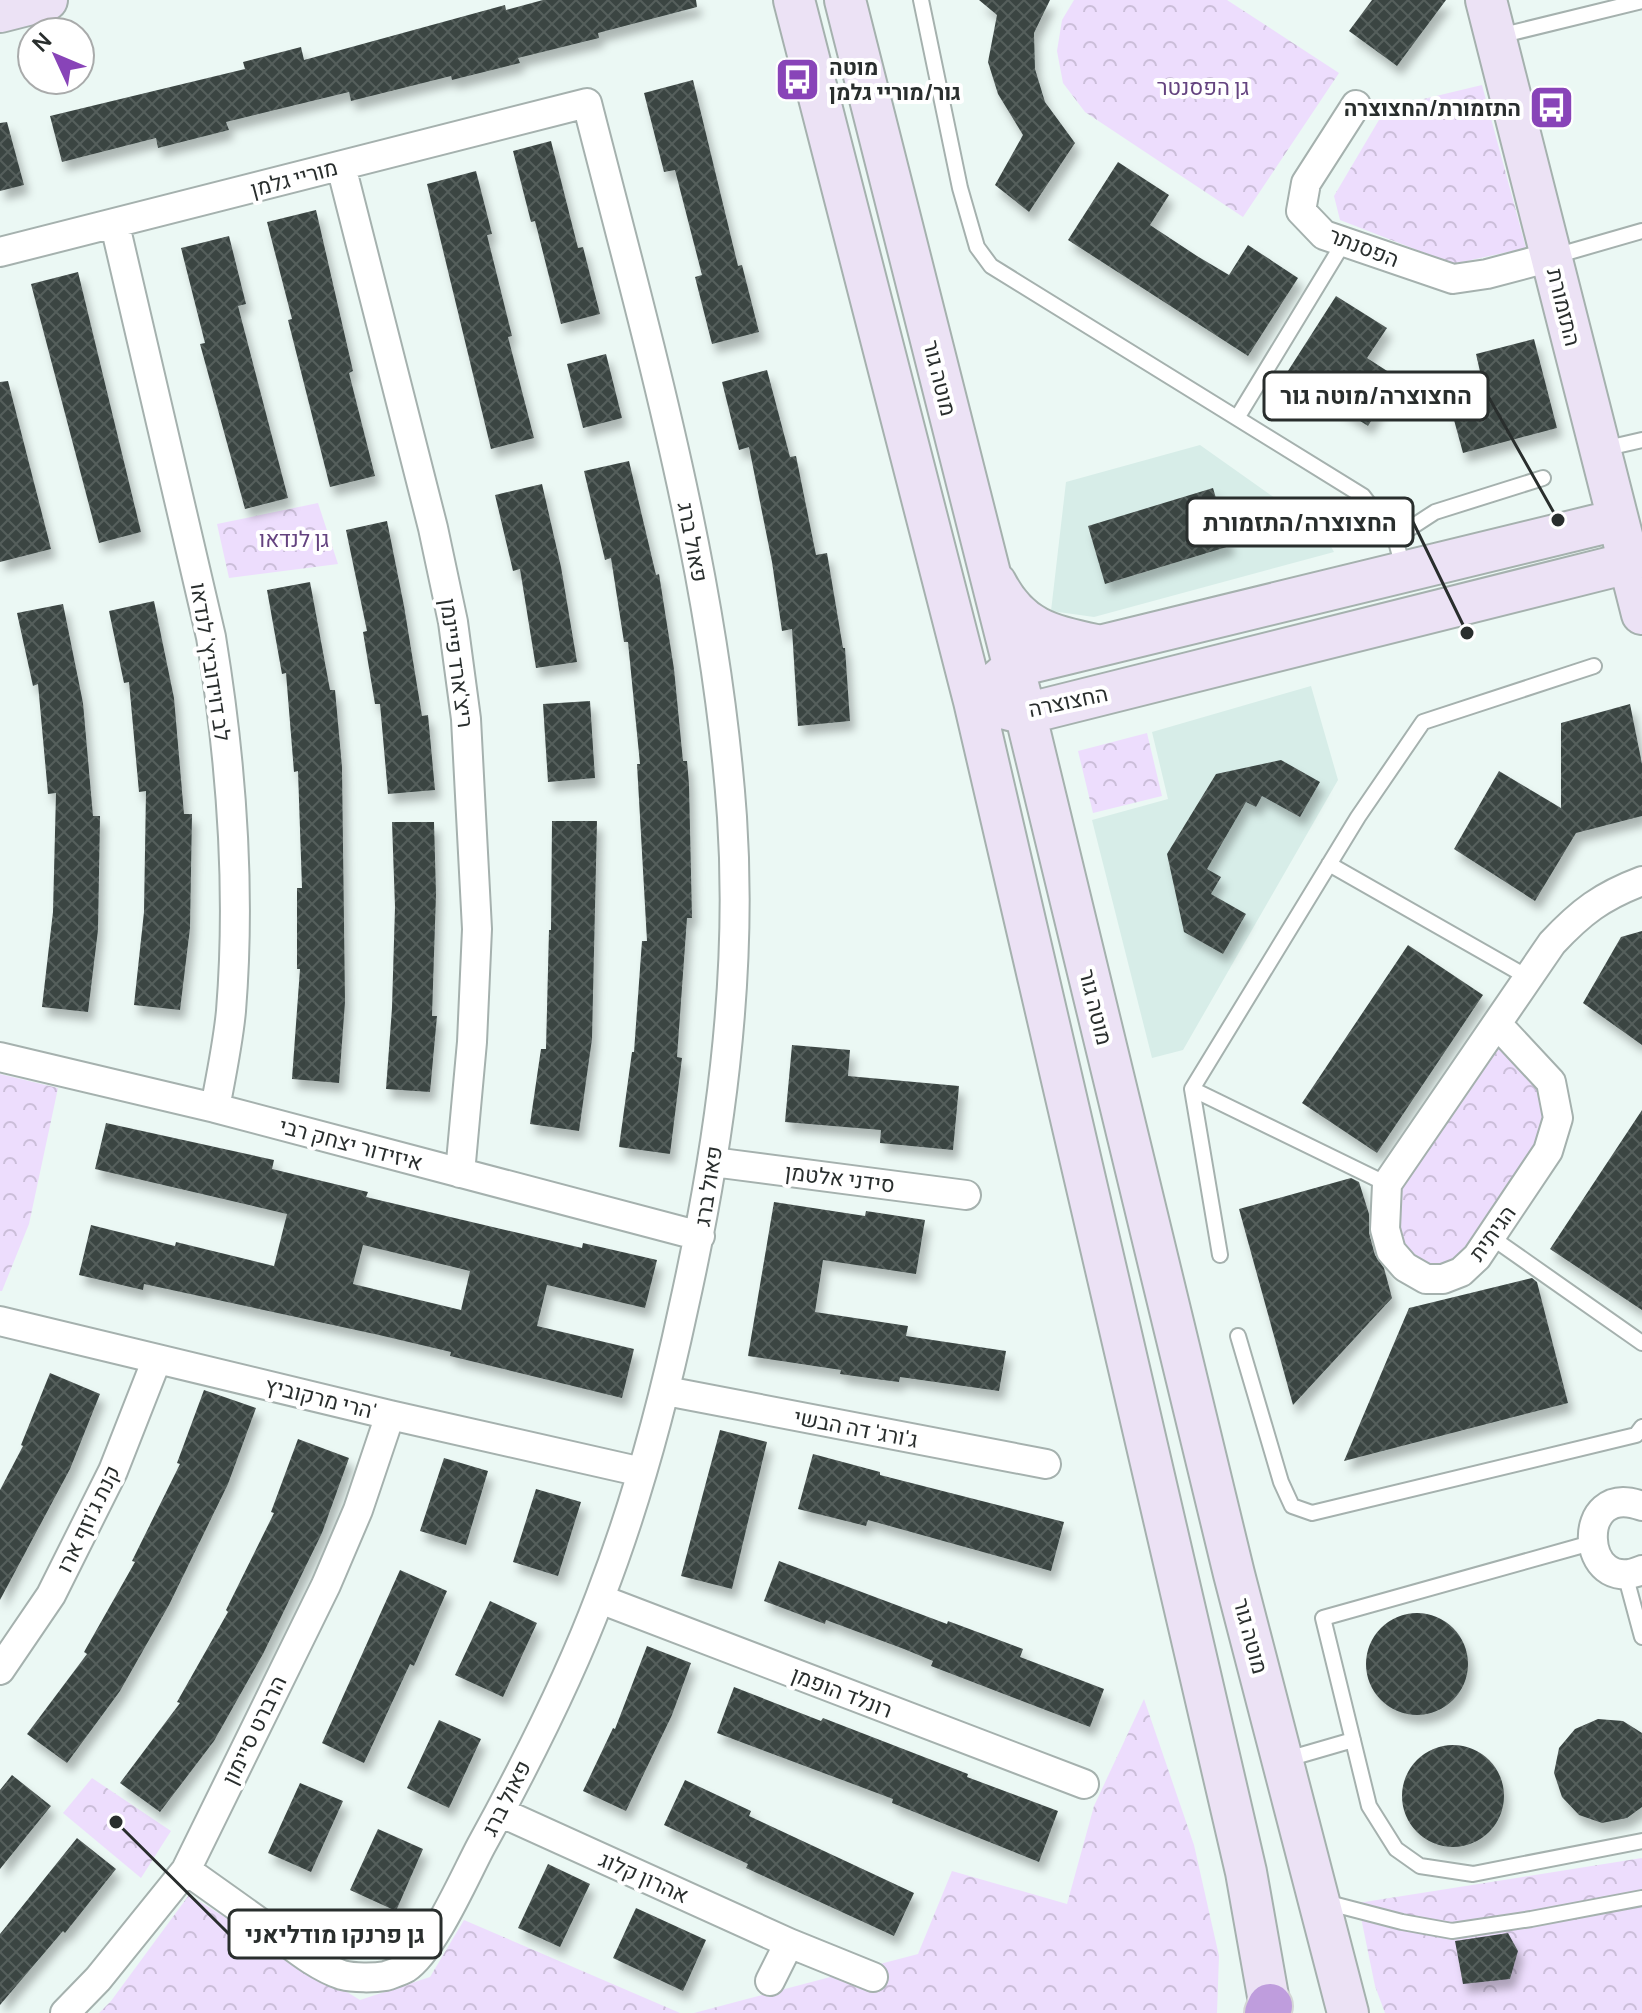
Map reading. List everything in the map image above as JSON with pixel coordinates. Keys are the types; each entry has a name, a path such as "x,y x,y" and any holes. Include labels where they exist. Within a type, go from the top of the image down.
{"main road":[{"path":"0,12 47,0"},
{"path":"794,0 974,701 1246,1872 1269,2011"},
{"name":"מוטה גור","path":"845,0 1025,714 1234,1574 1348,2013"},
{"name":"התזמורת","path":"1490,18 1642,614"},
{"name":"החצוצרה","path":"974,701 1013,667 1100,645 1400,555 1617,520"},
{"name":"החצוצרה","path":"974,701 1025,714 1628,563"},
{"path":"988,567 1007,605 1031,625 1055,637 1100,645"},
{"path":"1046,802 1049,762 1057,743 1073,723 1105,694"}],"street":[{"name":"מוריי גלמן","path":"0,252 587,103"},
{"name":"פאול ברג","path":"186,1870 314,1962 344,1975 379,1977 403,1970 419,1956 500,1812 600,1599 666,1391 713,1162 728,1030 734,901 732,816 709,626 670,429 587,103"},
{"name":"הפסנתר","path":"1356,105 1306,183 1301,211 1324,235 1453,279 1487,274 1551,257"},
{"name":"ריצ'ארד פיינמן","path":"341,166 433,528 453,622 466,719 477,929 472,1042 460,1173"},
{"name":"לב דוידוביץ' לנדאו","path":"115,225 211,637 222,704 230,815 234,960 231,1014 215,1108"},
{"path":"1387,1184 1552,943 1610,893 1642,881"},
{"name":"הגיתית","path":"1387,1184 1385,1229 1391,1251 1405,1267 1426,1279 1443,1279 1461,1272 1477,1257 1548,1151 1558,1118 1551,1082 1497,1024"},
{"name":"איזידור יצחק רבי","path":"0,1057 215,1108 700,1236"},
{"name":"סידני אלטמן","path":"713,1162 966,1195"},
{"name":"הרי מרקוביץ'","path":"0,1321 642,1472"},
{"name":"קנת ג'וזף ארו","path":"0,1670 51,1595 113,1471 157,1359"},
{"name":"ג'ורג' דה הבשי","path":"666,1391 1046,1464"},
{"name":"הרברט סיימון","path":"65,2013 98,1979 186,1870 326,1585 358,1510 390,1415"},
{"path":"1634,1572 1613,1571 1602,1564 1591,1543 1596,1519 1609,1506 1621,1502 1642,1506"},
{"name":"רונלד הופמן","path":"600,1599 1084,1784"},
{"name":"אהרון קלוג","path":"500,1812 789,1943 873,1977"},
{"path":"770,1981 789,1943"}],"lane":[{"path":"921,0 960,188 977,247 991,266 1363,496 1381,516 1400,555 1435,512 1543,478"},
{"path":"1490,18 1642,1"},
{"path":"1551,257 1642,231"},
{"path":"1237,418 1344,242"},
{"path":"1600,450 1642,440"},
{"path":"1220,1255 1192,1089 1358,817 1423,722 1594,666"},
{"path":"1329,864 1529,978"},
{"path":"1192,1089 1387,1184"},
{"path":"1491,1237 1642,1343"},
{"path":"1238,1336 1281,1482 1292,1506 1312,1513 1636,1435 1642,1427"},
{"path":"1591,1543 1323,1618 1369,1806 1396,1849 1420,1866 1473,1874 1642,1841"},
{"path":"1634,1572 1642,1637"},
{"path":"1284,1760 1353,1740"},
{"path":"1321,1901 1452,1931 1642,1898"}],"shaded area":[{"path":"1200,445 1323,532 1334,552 1094,617 1051,611 1066,482"},
{"path":"1311,686 1338,780 1183,1050 1152,1058 1092,820 1168,799 1152,732"}],"green space":[{"name":"גן הפסנטר","path":"1074,0 1227,0 1339,73 1243,217 1085,112 1063,83 1057,51 1062,20"},
{"path":"1482,85 1526,248 1453,264 1340,220 1334,196 1386,108"},
{"name":"גן לנדאו","path":"318,503 338,564 229,578 217,524"},
{"path":"1147,733 1162,796 1093,813 1078,751"},
{"path":"1497,1041 1542,1089 1546,1119 1541,1145 1456,1263 1429,1270 1399,1246 1396,1187"},
{"path":"0,1074 58,1088 29,1224 2,1291 0,1291"},
{"path":"1144,1699 1194,1845 1219,1956 1217,2013 694,2013 918,1954 952,1871 1067,1904 1094,1806"},
{"path":"92,1778 171,1831 141,1878 63,1813"},
{"path":"1642,1858 1642,2013 1385,2013 1375,1986 1358,1903"},
{"path":"189,1895 360,2000 430,1977 464,1920 680,2013 99,2013"}],"building":[{"path":"543,0 696,0 697,7 598,33 599,38 518,58 520,63 452,80 451,76 351,101 349,92 226,122 229,130 158,148 156,138 62,162 50,116 245,69 243,62 301,47 304,60 505,5 506,10"},
{"path":"979,0 1050,0 1034,33 1035,69 1045,102 1075,143 1029,212 995,185 1023,135 998,94 988,62 997,15"},
{"path":"1372,0 1446,0 1397,66 1349,31"},
{"path":"693,80 738,266 742,265 759,332 712,344 695,277 702,275 675,170 664,172 644,93"},
{"path":"7,122 24,185 0,191 0,123"},
{"path":"551,141 578,248 583,247 600,314 561,324 535,221 531,222 513,151"},
{"path":"1118,162 1169,195 1150,225 1197,256 1229,275 1248,245 1298,278 1248,356 1068,240"},
{"path":"476,171 492,234 487,235 512,336 508,337 534,438 491,449 427,184"},
{"path":"316,210 353,371 349,373 375,476 330,487 267,222"},
{"path":"229,236 246,304 238,306 288,498 245,509 200,344 205,343 181,248"},
{"path":"78,272 141,532 99,543 31,284"},
{"path":"1336,296 1387,328 1367,358 1398,378 1368,426 1286,374"},
{"path":"1534,339 1557,428 1463,453 1448,398 1484,389 1476,354"},
{"path":"606,354 622,418 583,428 567,364"},
{"path":"767,370 790,457 796,456 816,555 827,553 845,648 850,721 798,726 792,629 782,631 749,447 739,450 722,382"},
{"path":"8,381 51,549 0,562 0,382"},
{"path":"629,461 656,575 659,574 674,669 683,761 687,761 689,784 692,918 687,918 677,1057 682,1058 670,1154 619,1147 634,1052 642,941 647,941 637,764 640,764 628,642 624,642 611,558 605,560 584,471"},
{"path":"542,484 561,567 577,662 536,668 520,569 513,571 495,495"},
{"path":"1213,488 1230,546 1105,584 1088,526"},
{"path":"387,521 422,716 428,715 435,790 388,794 380,704 375,704 363,632 367,631 346,530"},
{"path":"310,582 330,690 335,690 342,767 345,1002 339,1083 292,1079 300,969 297,969 297,888 302,888 298,771 294,772 286,673 282,674 267,590"},
{"path":"154,601 174,698 184,814 192,814 190,928 180,1010 134,1005 144,912 146,791 139,792 129,682 124,683 109,611"},
{"path":"63,604 83,703 93,816 100,816 98,930 88,1012 42,1007 53,912 56,793 48,794 38,684 33,686 17,613"},
{"path":"590,701 595,778 548,782 543,704"},
{"path":"1630,704 1642,764 1642,816 1576,833 1535,901 1454,849 1499,771 1561,808 1561,723"},
{"path":"1281,760 1320,782 1300,817 1262,796 1256,807 1246,802 1207,869 1221,877 1211,894 1246,914 1223,954 1184,932 1167,854 1216,774"},
{"path":"552,821 597,821 592,1039 579,1131 530,1124 541,1049 546,1049"},
{"path":"392,822 434,822 436,894 432,1016 437,1016 430,1092 386,1089 395,907"},
{"path":"1642,931 1642,1045 1583,1003 1621,937"},
{"path":"1408,945 1483,995 1377,1153 1302,1103"},
{"path":"792,1045 850,1050 848,1076 959,1086 953,1150 880,1143 881,1130 785,1122"},
{"path":"1642,1110 1642,1310 1550,1249"},
{"path":"106,1123 274,1160 272,1169 368,1192 366,1197 582,1248 583,1243 657,1260 645,1308 547,1285 537,1326 634,1349 622,1398 450,1356 451,1352 379,1335 144,1284 143,1290 79,1275 91,1225 274,1266 287,1214 95,1169","holes":["363,1245 470,1271 461,1310 353,1284"]},
{"path":"1351,1178 1359,1182 1369,1214 1369,1233 1375,1255 1384,1268 1392,1298 1293,1405 1239,1209"},
{"path":"774,1202 865,1216 866,1211 925,1220 916,1274 823,1260 815,1312 908,1326 906,1336 1006,1351 999,1391 900,1377 899,1382 883,1380 840,1374 841,1370 748,1356"},
{"path":"1532,1278 1537,1282 1568,1403 1344,1461 1409,1308"},
{"path":"50,1373 100,1394 70,1469 0,1600 0,1490 23,1446"},
{"path":"204,1390 256,1408 228,1484 169,1605 120,1691 67,1763 27,1734 87,1654 84,1652 135,1562 132,1561 180,1464 177,1463"},
{"path":"720,1430 767,1442 732,1589 681,1576"},
{"path":"298,1439 349,1458 322,1533 263,1654 214,1741 160,1812 120,1783 180,1703 177,1702 228,1612 226,1610 274,1513 271,1512"},
{"path":"813,1454 880,1472 880,1475 1064,1522 1051,1571 868,1520 866,1526 798,1509"},
{"path":"444,1458 488,1471 466,1545 420,1531"},
{"path":"536,1489 581,1502 558,1576 513,1562"},
{"path":"779,1561 1023,1649 1020,1657 1104,1689 1090,1727 931,1666 933,1661 904,1649 764,1601"},
{"path":"400,1570 447,1591 414,1666 410,1664 364,1763 322,1743"},
{"path":"490,1601 537,1623 503,1697 455,1675"},
{"path":"1417,1613 1436,1617 1453,1628 1464,1645 1468,1664 1464,1683 1453,1700 1436,1711 1417,1715 1398,1711 1381,1700 1370,1683 1366,1664 1370,1645 1381,1628 1398,1617"},
{"path":"647,1646 691,1663 672,1715 626,1811 583,1791 615,1729"},
{"path":"734,1687 821,1721 823,1718 1058,1811 1039,1862 892,1803 893,1799 717,1733"},
{"path":"1598,1719 1623,1721 1642,1733 1642,1807 1627,1818 1602,1823 1579,1815 1562,1797 1554,1773 1559,1748 1575,1729"},
{"path":"439,1720 481,1739 449,1808 407,1788"},
{"path":"1453,1745 1472,1749 1489,1760 1500,1777 1504,1796 1500,1815 1489,1832 1472,1843 1453,1847 1434,1843 1417,1832 1406,1815 1402,1796 1406,1777 1417,1760 1434,1749"},
{"path":"12,1775 51,1806 0,1869 0,1790"},
{"path":"685,1780 751,1811 749,1816 914,1893 894,1936 746,1868 748,1864 664,1825"},
{"path":"300,1783 343,1801 311,1872 268,1853"},
{"path":"378,1829 423,1849 396,1911 350,1890"},
{"path":"77,1838 116,1869 65,1933 63,1931 0,2005 0,1934"},
{"path":"548,1864 590,1884 560,1947 518,1928"},
{"path":"636,1908 706,1940 683,1991 613,1958"},
{"path":"1508,1933 1518,1951 1510,1979 1463,1984 1455,1941"}],"place":[{"name":"מוטה גור/מוריי גלמן","path":"798,80"},
{"name":"התזמורת/החצוצרה","path":"1552,108"},
{"name":"החצוצרה/מוטה גור","path":"1558,520"},
{"name":"החצוצרה/התזמורת","path":"1467,633"},
{"name":"גן פרנקו מודליאני","path":"116,1822"}]}
